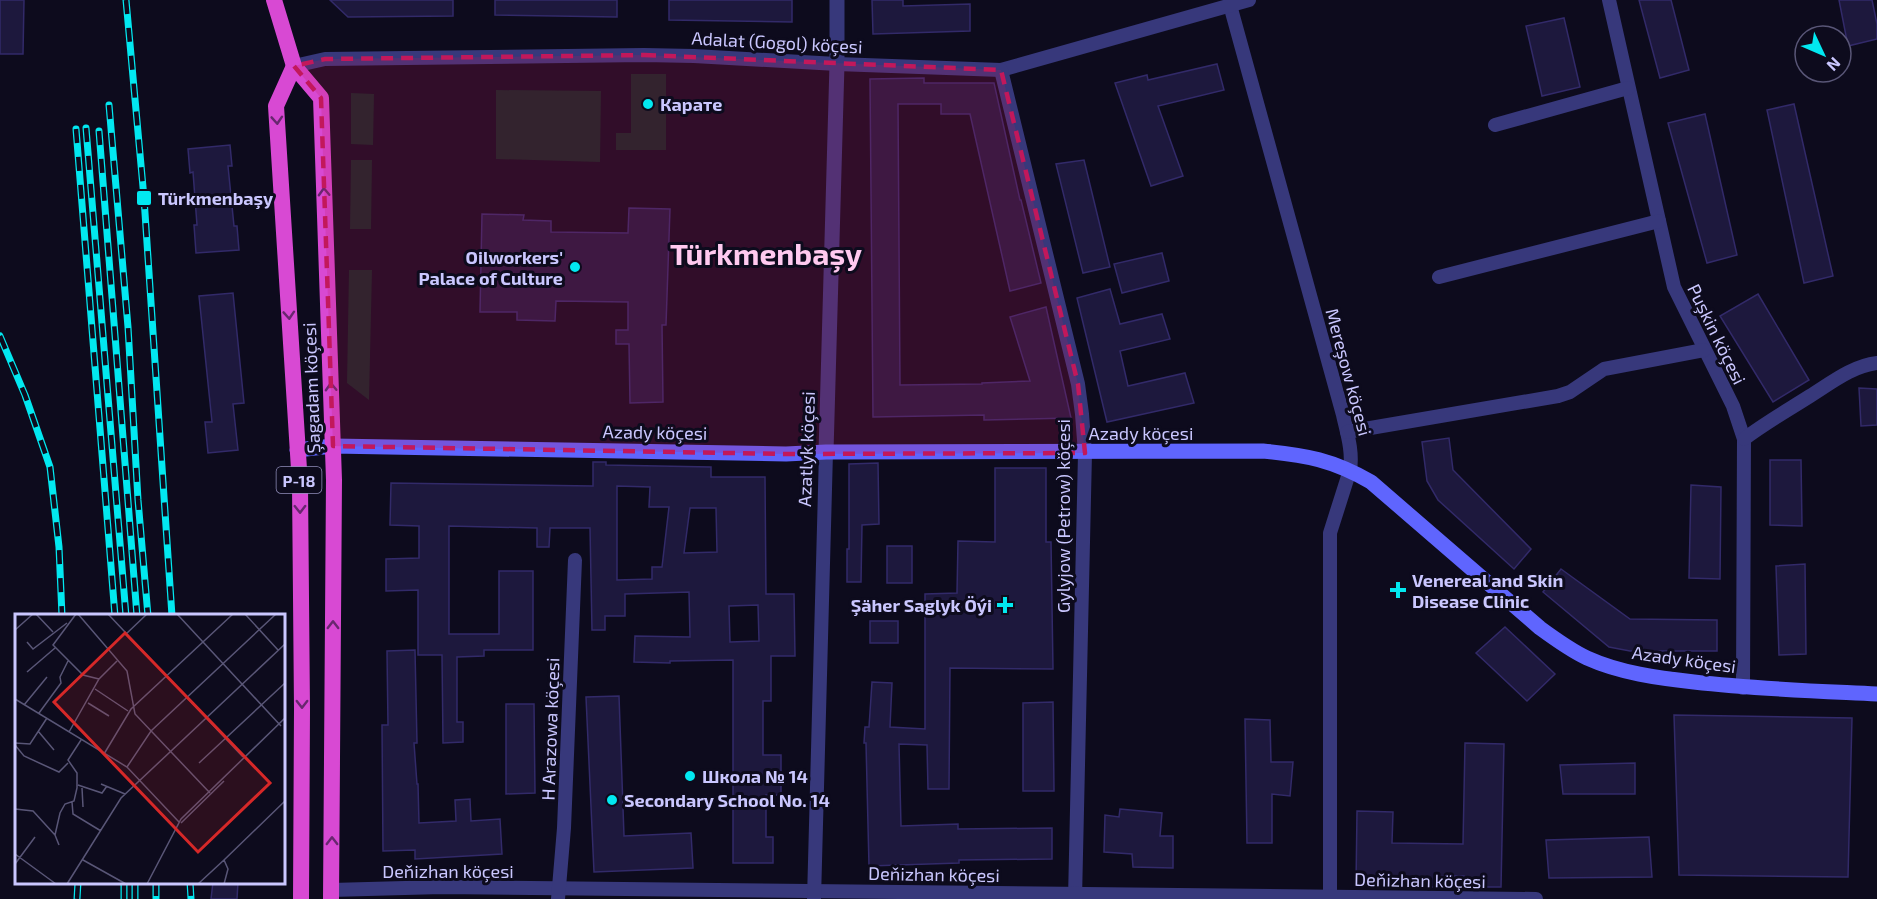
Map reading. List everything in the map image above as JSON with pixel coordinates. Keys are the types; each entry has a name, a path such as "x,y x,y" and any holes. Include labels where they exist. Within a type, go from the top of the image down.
{"highway":[{"name":"Şagadam köçesi","path":"274,0 294,66 321,98 334,480 331,895"},
{"name":"Şagadam köçesi","path":"294,66 276,106 300,485 301,899"}],"main road":[{"name":"Azady köçesi","path":"297,450 333,446 786,454 826,452 1263,452 1293,454 1322,459 1350,470 1371,482 1559,642 1587,658 1620,670 1644,675 1743,688 1877,694"}],"street":[{"name":"Azatlyk köçesi","path":"814,895 837,0"},
{"name":"Adalat (Gogol) köçesi","path":"294,66 325,59 644,55 1001,70 1249,0"},
{"name":"Puşkin köçesi","path":"1609,0 1674,287 1733,406 1744,440 1743,688"},
{"name":"Mereşow köçesi","path":"1230,5 1347,432 1351,460 1350,470 1330,532 1330,898"},
{"name":"Gylyjow (Petrow) köçesi","path":"1001,70 1078,384 1082,414 1084,453 1075,896"},
{"path":"1495,125 1628,88"},
{"path":"1439,277 1659,221"},
{"path":"1347,432 1558,396 1570,392 1604,369 1704,350"},
{"path":"1744,440 1760,427 1845,374 1877,363"},
{"name":"H Arazowa köçesi","path":"558,894 564,828 575,560"},
{"name":"Deňizhan köçesi","path":"331,895 442,887 558,894 1536,899"}],"highlighted area":[{"path":"644,55 1001,70 1078,384 1085,453 786,454 333,446 321,98 294,66 325,59"}],"green space":[{"name":"Карате","path":"631,74 666,74 666,150 616,150 616,133 631,133"},
{"path":"496,90 601,91 600,162 496,159"},
{"path":"351,93 374,94 373,145 351,144"},
{"path":"351,160 372,160 371,229 350,229"},
{"path":"349,270 372,270 369,400 347,383"}],"building":[{"path":"0,0 24,0 23,54 0,54"},
{"path":"330,0 453,0 453,16 348,17"},
{"path":"495,0 617,0 617,17 495,15"},
{"path":"669,0 792,0 792,22 669,20"},
{"path":"872,0 903,0 903,6 970,4 970,31 873,34"},
{"path":"1639,0 1671,0 1689,70 1660,78"},
{"path":"1839,0 1872,0 1877,24 1877,39 1853,45 1853,24 1844,24"},
{"path":"1564,18 1580,87 1542,96 1526,26"},
{"path":"1217,64 1224,90 1158,106 1183,176 1151,186 1115,83 1147,75 1148,80"},
{"path":"924,78 924,83 994,83 1041,283 1010,291 970,114 941,114 941,104 898,104 900,385 1030,381 1010,317 1046,307 1071,418 984,420 984,415 873,417 870,79"},
{"path":"1794,104 1833,276 1804,283 1767,110"},
{"path":"1705,114 1737,255 1707,263 1668,123"},
{"path":"230,145 232,166 228,166 234,226 237,226 239,250 196,253 194,225 197,225 193,172 190,173 188,149"},
{"path":"1084,160 1110,267 1083,273 1056,164"},
{"name":"Oilworkers' Palace of Culture","path":"629,208 670,209 666,325 662,325 663,402 630,403 629,344 616,344 616,330 628,330 628,302 556,301 555,321 517,320 517,312 480,312 482,214 524,215 523,220 551,221 551,232 628,233"},
{"path":"1162,253 1169,281 1122,293 1114,264"},
{"path":"1110,289 1120,324 1162,314 1170,339 1120,351 1128,386 1185,373 1194,403 1107,422 1077,298"},
{"path":"233,293 244,403 233,404 238,450 208,453 205,422 212,422 199,296"},
{"path":"1758,294 1809,380 1773,402 1720,316"},
{"path":"1859,388 1877,389 1877,425 1861,426"},
{"path":"1449,438 1453,470 1531,549 1514,569 1438,500 1427,481 1422,442"},
{"path":"1770,460 1801,460 1802,526 1770,525"},
{"path":"593,462 606,462 606,465 711,467 711,477 765,477 766,594 794,594 795,656 771,656 771,701 763,701 763,755 781,755 781,795 766,795 766,837 773,837 773,863 733,863 733,660 634,662 635,636 690,637 689,592 625,594 625,616 605,616 605,630 592,630 590,528 550,528 549,547 537,547 537,528 449,526 449,634 499,634 499,571 533,571 533,650 484,650 484,656 457,657 457,722 463,722 463,742 443,743 442,655 418,655 418,590 386,591 386,559 419,558 419,526 390,525 391,483 593,486","holes":["617,486 650,487 649,507 669,507 662,567 652,567 652,579 617,580","690,508 716,508 717,552 684,553","758,605 759,641 730,642 729,606"]},
{"path":"878,463 879,524 862,525 861,582 847,582 849,464"},
{"path":"995,468 1046,468 1046,542 1051,542 1053,669 950,668 949,789 928,789 927,745 899,744 901,826 958,824 958,829 1052,828 1052,859 959,860 959,863 869,866 866,743 864,743 865,727 869,727 872,682 892,683 890,727 925,729 925,594 957,593 958,541 995,542"},
{"path":"1691,485 1721,487 1720,579 1689,578"},
{"path":"887,546 912,546 912,583 887,583"},
{"path":"1805,564 1806,654 1779,655 1776,566"},
{"path":"1561,569 1630,619 1717,620 1717,651 1630,651 1609,647 1543,592"},
{"path":"870,621 898,621 898,643 870,643"},
{"path":"1505,627 1555,674 1527,701 1476,653"},
{"path":"415,650 417,743 414,743 419,823 456,821 455,800 470,799 471,821 500,819 502,854 415,859 415,850 383,851 382,725 388,725 387,651"},
{"path":"619,696 624,836 691,833 693,868 594,872 586,697"},
{"path":"1053,702 1054,791 1023,791 1023,703"},
{"path":"506,704 534,704 535,793 506,794"},
{"path":"1674,715 1852,718 1848,877 1679,875"},
{"path":"1245,719 1270,720 1271,762 1293,762 1290,796 1272,794 1272,843 1247,843"},
{"path":"1465,743 1504,744 1501,887 1464,887 1464,876 1435,876 1435,887 1356,886 1357,811 1393,812 1392,843 1463,844"},
{"path":"1635,763 1635,794 1563,794 1560,765"},
{"path":"1120,809 1162,813 1160,836 1173,836 1173,868 1133,867 1132,854 1104,852 1105,815 1119,817"},
{"path":"1649,837 1652,877 1549,878 1546,840"},
{"path":"213,884 238,884 237,899 211,899"}],"railway":[{"path":"126,0 144,198 172,614"},
{"path":"109,105 128,327 138,500 148,614"},
{"path":"86,128 126,614"},
{"path":"76,129 115,614"},
{"path":"99,131 137,614"},
{"path":"0,336 25,395 50,467 59,547 62,614"},
{"path":"77,899 78,884"},
{"path":"124,884 124,899"},
{"path":"135,884 135,899"},
{"path":"156,884 156,899"},
{"path":"190,884 191,899"}],"place":[{"name":"Карате","path":"648,104"},
{"name":"Türkmenbaşy","path":"144,198"},
{"name":"Oilworkers' Palace of Culture","path":"575,267"},
{"name":"Venereal and Skin Disease Clinic","path":"1398,590"},
{"name":"Şäher Saglyk Öýi","path":"1005,605"},
{"name":"Школа № 14","path":"690,776"},
{"name":"Secondary School No. 14","path":"612,800"}],"district":[{"name":"Türkmenbaşy","path":"766,253"}]}
